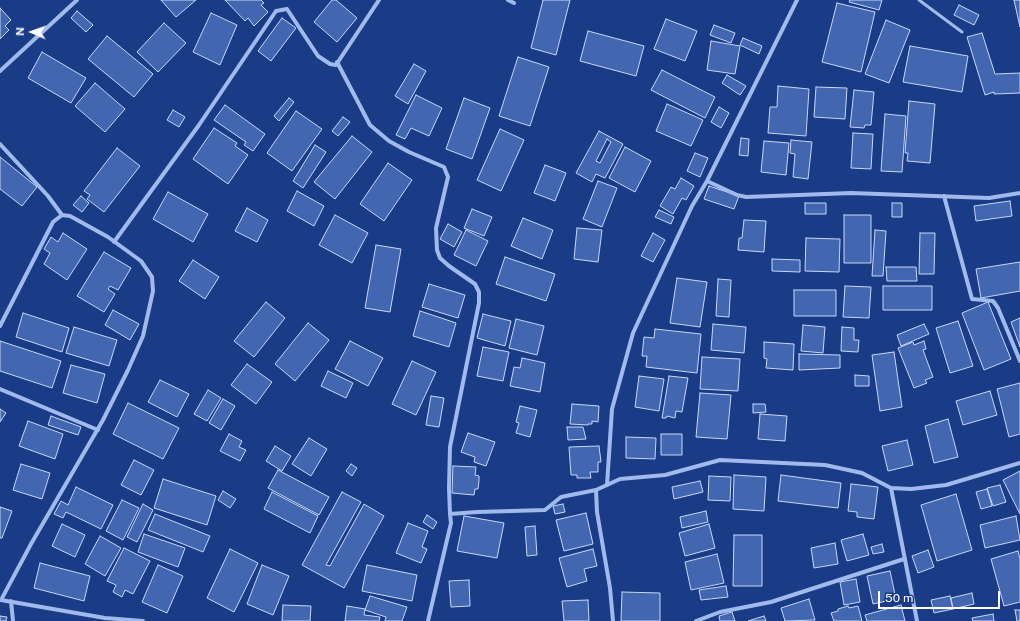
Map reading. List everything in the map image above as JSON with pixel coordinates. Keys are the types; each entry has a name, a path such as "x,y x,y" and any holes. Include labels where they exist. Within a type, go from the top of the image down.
{"street":[{"path":"0,71 77,0"},
{"path":"114,242 199,125 276,11 287,9 318,56 330,64 336,65 379,0"},
{"path":"508,0 514,4"},
{"path":"607,485 612,409 632,333 692,206 707,181 797,0"},
{"path":"337,62 370,125 389,141 409,152 444,167 448,177 436,228 437,250 440,258 448,266 475,284 479,292 479,303 450,447 449,488 451,523 428,621"},
{"path":"0,144 48,196 62,216"},
{"path":"707,181 737,195 746,197 851,193 989,198 1020,193"},
{"path":"944,196 972,299 993,301 998,308 1020,361"},
{"path":"0,326 53,222 62,216 70,216 114,242 141,261 152,277 153,291 143,336 98,430 31,544 1,600 105,618 142,621"},
{"path":"0,389 98,430"},
{"path":"450,514 545,510 561,497 596,490 620,479 665,475 720,460 824,465 862,473 891,488 911,489 946,485 1020,463"},
{"path":"891,488 917,621"},
{"path":"596,490 597,512 610,588 613,621"},
{"path":"696,621 720,612 771,602 904,559"},
{"path":"11,601 13,621"}],"lane":[{"path":"919,0 962,32"}],"building":[{"path":"161,0 196,0 176,17"},
{"path":"225,0 261,0 264,3 261,5 268,12 254,26 248,18 245,21"},
{"path":"332,0 336,0 357,18 337,42 314,22"},
{"path":"543,0 570,0 556,55 531,48"},
{"path":"850,0 882,0 879,10 849,2"},
{"path":"1014,0 1020,0 1020,27"},
{"path":"837,3 875,12 861,72 822,62"},
{"path":"959,5 979,15 974,25 954,15"},
{"path":"0,8 11,20 5,26 9,30 0,39"},
{"path":"77,11 93,25 86,32 71,18"},
{"path":"211,13 237,25 220,65 193,52"},
{"path":"282,18 296,28 271,61 258,51"},
{"path":"666,19 697,31 685,61 654,49"},
{"path":"886,20 910,30 889,83 865,74"},
{"path":"164,23 186,43 158,72 137,52"},
{"path":"714,25 735,33 731,43 710,35"},
{"path":"588,31 644,46 636,76 580,61"},
{"path":"982,33 995,74 1020,73 1020,93 994,94 994,92 985,95 967,37"},
{"path":"107,36 153,74 134,97 88,59"},
{"path":"743,38 762,46 759,54 740,45"},
{"path":"711,41 740,46 735,74 707,70"},
{"path":"910,46 968,56 962,92 903,82"},
{"path":"42,52 86,78 71,103 28,78"},
{"path":"518,57 549,67 530,126 499,116"},
{"path":"414,64 426,71 408,104 395,96"},
{"path":"662,70 715,97 705,118 651,90"},
{"path":"727,75 746,86 740,95 722,83"},
{"path":"95,83 125,109 105,132 75,106"},
{"path":"778,86 809,89 806,136 768,133 770,107 777,107"},
{"path":"816,87 847,88 845,119 814,117"},
{"path":"854,90 874,92 871,125 865,125 864,128 850,127"},
{"path":"416,95 442,108 429,136 411,128 405,139 396,135"},
{"path":"289,98 294,102 279,121 274,116"},
{"path":"464,98 490,108 472,159 446,149"},
{"path":"909,101 935,104 930,163 907,161 908,153 905,153"},
{"path":"667,104 703,120 691,146 656,131"},
{"path":"225,105 265,134 253,151 244,145 246,142 214,120"},
{"path":"719,107 729,113 721,128 711,122"},
{"path":"173,110 185,117 179,127 167,120"},
{"path":"296,111 322,129 292,171 267,153"},
{"path":"885,114 906,116 902,172 881,171"},
{"path":"343,117 350,122 338,136 332,131"},
{"path":"214,128 237,143 235,146 248,155 228,184 193,159"},
{"path":"500,129 524,140 501,191 477,180"},
{"path":"599,131 623,144 605,178 596,174 592,182 576,173","holes":["607,139 611,142 600,163 596,161"]},
{"path":"853,133 873,134 871,169 851,168"},
{"path":"352,136 372,152 335,199 314,182"},
{"path":"741,138 749,139 748,156 739,155"},
{"path":"791,140 812,142 808,179 793,177 795,154 790,153"},
{"path":"764,141 789,143 786,175 761,172"},
{"path":"315,145 326,152 303,188 293,181"},
{"path":"625,147 651,161 635,192 609,178"},
{"path":"117,148 140,166 104,212 87,199 90,195 84,191"},
{"path":"695,153 708,158 700,177 687,171"},
{"path":"0,157 37,187 22,206 0,189"},
{"path":"388,163 412,180 384,221 360,204"},
{"path":"545,165 566,173 555,201 534,193"},
{"path":"681,178 694,186 686,200 682,198 673,214 660,206 671,187 675,189"},
{"path":"598,181 617,188 602,227 583,219"},
{"path":"709,186 739,196 734,209 704,199"},
{"path":"297,191 324,206 314,226 287,211"},
{"path":"168,192 208,214 193,242 153,219"},
{"path":"81,196 89,203 82,212 73,205"},
{"path":"1010,201 1012,216 976,221 974,206"},
{"path":"805,203 826,203 826,214 805,214"},
{"path":"892,203 902,203 902,217 892,217"},
{"path":"247,208 268,220 257,242 235,231"},
{"path":"472,209 492,217 484,236 464,228"},
{"path":"659,210 674,217 671,224 655,217"},
{"path":"335,215 368,233 352,263 319,245"},
{"path":"844,215 871,215 871,263 844,263"},
{"path":"523,218 553,230 542,259 511,246"},
{"path":"744,220 766,221 764,252 738,250 739,238 742,238"},
{"path":"448,224 462,232 454,247 440,239"},
{"path":"577,228 602,230 598,262 574,259"},
{"path":"466,230 488,241 476,266 454,255"},
{"path":"875,230 886,231 883,276 872,276"},
{"path":"63,233 87,249 67,280 44,264 50,253 44,249 51,237 58,242"},
{"path":"653,233 665,240 653,262 641,256"},
{"path":"920,233 935,233 934,274 919,274"},
{"path":"806,238 840,239 839,272 805,271"},
{"path":"376,245 401,249 390,312 365,308"},
{"path":"104,252 131,268 118,290 110,286 108,289 115,294 104,312 77,296"},
{"path":"505,257 555,274 546,301 496,284"},
{"path":"772,259 800,260 800,272 772,271"},
{"path":"193,260 219,277 205,299 179,281"},
{"path":"1020,262 1020,291 981,298 976,269"},
{"path":"886,267 916,267 917,281 887,281"},
{"path":"677,278 707,282 700,327 670,323"},
{"path":"718,279 731,280 729,317 716,316"},
{"path":"429,284 465,295 458,318 422,307"},
{"path":"845,286 871,287 869,318 843,317"},
{"path":"883,286 932,286 932,310 883,310"},
{"path":"794,290 836,290 836,316 794,316"},
{"path":"266,302 285,318 254,357 234,341"},
{"path":"988,302 1011,359 984,370 962,313"},
{"path":"113,310 139,324 130,340 105,325"},
{"path":"420,311 456,323 449,347 413,336"},
{"path":"23,313 69,328 62,352 16,337"},
{"path":"483,314 511,321 505,346 477,338"},
{"path":"1020,318 1020,347 1011,322"},
{"path":"516,319 544,326 537,355 509,348"},
{"path":"958,321 973,366 950,373 936,328"},
{"path":"308,323 329,340 295,381 275,364"},
{"path":"713,324 746,327 744,353 711,350"},
{"path":"924,324 929,334 901,346 897,335"},
{"path":"803,325 825,327 823,353 801,351"},
{"path":"74,327 117,340 109,366 66,353"},
{"path":"842,327 854,328 854,340 859,340 858,352 841,351"},
{"path":"655,329 701,334 697,373 646,367 647,356 642,356 644,337 654,338"},
{"path":"0,341 61,361 52,388 0,371"},
{"path":"350,341 383,358 368,386 335,369"},
{"path":"924,341 926,349 923,350 933,377 925,380 927,383 914,388 898,348 913,342 914,345"},
{"path":"764,342 794,344 793,370 766,368 767,359 764,358"},
{"path":"483,347 509,352 503,381 477,376"},
{"path":"894,352 902,407 880,411 872,355"},
{"path":"799,354 840,355 840,368 799,370"},
{"path":"702,357 740,359 738,391 700,389"},
{"path":"522,358 545,363 540,392 510,386 514,367 520,368"},
{"path":"412,361 436,372 416,415 392,404"},
{"path":"247,364 272,382 256,404 231,385"},
{"path":"71,365 105,374 97,403 63,393"},
{"path":"328,371 353,383 346,398 321,386"},
{"path":"855,375 869,376 869,386 855,386"},
{"path":"639,376 664,379 659,411 635,407"},
{"path":"669,376 688,378 682,412 676,411 675,418 667,416 666,418 662,418"},
{"path":"160,380 189,394 177,417 148,402"},
{"path":"1020,383 1020,434 1009,437 997,389"},
{"path":"208,390 221,398 207,421 194,414"},
{"path":"990,391 997,415 963,425 956,401"},
{"path":"700,393 731,395 727,439 696,437"},
{"path":"431,396 444,398 439,427 426,425"},
{"path":"223,399 235,406 221,430 209,423"},
{"path":"128,403 179,428 163,459 113,434"},
{"path":"572,404 599,406 598,422 592,421 592,424 588,425 570,424"},
{"path":"753,404 765,404 766,412 753,413"},
{"path":"520,406 537,410 530,437 516,433 519,423 516,422"},
{"path":"0,409 6,413 0,422"},
{"path":"760,414 787,416 785,441 758,439"},
{"path":"51,416 81,427 78,435 48,425"},
{"path":"948,419 958,457 934,463 925,426"},
{"path":"28,421 63,434 55,459 19,446"},
{"path":"567,427 583,427 586,439 568,440"},
{"path":"468,433 495,442 486,466 474,462 475,457 461,452"},
{"path":"229,434 242,441 239,447 246,450 240,461 220,451"},
{"path":"661,434 682,434 682,455 661,455"},
{"path":"626,437 656,438 655,459 626,458"},
{"path":"309,438 327,449 311,476 292,464"},
{"path":"907,440 913,465 888,471 882,446"},
{"path":"275,446 291,456 282,471 266,461"},
{"path":"599,446 601,462 598,462 598,472 590,472 591,478 577,478 577,475 571,475 569,447"},
{"path":"134,460 154,470 141,495 121,485"},
{"path":"21,464 50,473 42,499 13,490"},
{"path":"351,464 357,468 352,476 346,471"},
{"path":"453,466 476,467 475,475 479,476 479,481 478,489 475,489 474,495 452,493"},
{"path":"278,470 329,497 319,515 268,488"},
{"path":"1020,471 1020,514 1003,480"},
{"path":"734,475 766,477 764,511 733,509"},
{"path":"781,475 841,483 838,508 778,501"},
{"path":"709,476 731,477 730,501 708,500"},
{"path":"163,479 216,496 207,525 154,508"},
{"path":"700,481 703,492 674,499 672,487"},
{"path":"851,484 878,487 874,519 857,517 857,512 848,511"},
{"path":"1000,485 1006,502 993,506 987,488"},
{"path":"76,487 113,505 101,529 66,512 63,518 54,514 61,501 68,505"},
{"path":"987,489 992,506 981,509 976,492"},
{"path":"223,491 236,499 230,508 218,500"},
{"path":"272,492 318,516 310,533 264,509"},
{"path":"342,492 361,502 326,565 330,566 364,504 384,516 344,588 302,565"},
{"path":"956,494 972,550 937,561 921,505"},
{"path":"122,500 139,508 123,540 106,531"},
{"path":"143,504 153,510 137,542 127,537"},
{"path":"563,504 565,512 555,514 553,506"},
{"path":"0,507 12,511 2,538 0,538"},
{"path":"706,511 708,522 682,528 680,517"},
{"path":"586,513 593,544 564,551 556,520"},
{"path":"155,514 210,536 203,552 148,530"},
{"path":"427,515 437,522 433,529 423,522"},
{"path":"464,516 504,523 497,558 457,551"},
{"path":"1016,516 1020,540 985,548 980,525"},
{"path":"408,523 428,531 422,547 427,549 421,563 396,553"},
{"path":"62,524 85,535 75,557 52,546"},
{"path":"709,524 715,548 685,556 679,533"},
{"path":"535,526 537,555 527,556 525,527"},
{"path":"144,534 185,548 178,567 138,552"},
{"path":"863,534 869,555 847,561 841,540"},
{"path":"734,535 762,535 762,586 733,586"},
{"path":"100,536 121,548 105,576 85,564"},
{"path":"835,543 838,564 814,568 811,548"},
{"path":"882,544 884,552 873,554 871,547"},
{"path":"124,548 150,561 133,594 125,590 122,597 113,592 116,585 107,581"},
{"path":"230,549 258,563 234,612 207,598"},
{"path":"593,549 597,566 584,569 587,581 567,587 559,558"},
{"path":"928,550 934,567 918,573 912,556"},
{"path":"1018,551 1020,559 1020,602 1004,606 991,559"},
{"path":"717,554 724,583 691,590 685,562"},
{"path":"40,563 90,576 84,601 34,588"},
{"path":"158,565 183,576 167,613 142,602"},
{"path":"262,565 289,576 273,615 247,604"},
{"path":"367,565 417,575 412,601 362,591"},
{"path":"890,571 896,599 873,604 867,576"},
{"path":"856,579 860,602 844,605 840,582"},
{"path":"469,580 470,606 451,607 449,581"},
{"path":"726,586 728,597 701,600 699,590"},
{"path":"622,592 660,593 660,621 621,621"},
{"path":"972,593 974,604 953,609 951,598"},
{"path":"370,596 407,607 402,621 385,621 386,617 365,610"},
{"path":"950,596 953,609 934,613 931,600"},
{"path":"809,599 815,620 785,621 781,608"},
{"path":"588,600 589,621 564,621 562,601"},
{"path":"283,605 311,606 310,621 282,621"},
{"path":"901,605 905,621 867,621 865,615"},
{"path":"347,606 365,609 364,615 380,617 379,621 345,621"},
{"path":"848,606 849,608 858,606 862,621 834,621 831,613"},
{"path":"1015,610 1020,610 1020,621 1017,621"},
{"path":"732,612 735,621 720,621 719,616"},
{"path":"993,614 994,621 973,621 972,618"},
{"path":"0,616 7,617 6,621 0,621"},
{"path":"764,616 766,621 748,621"}]}
